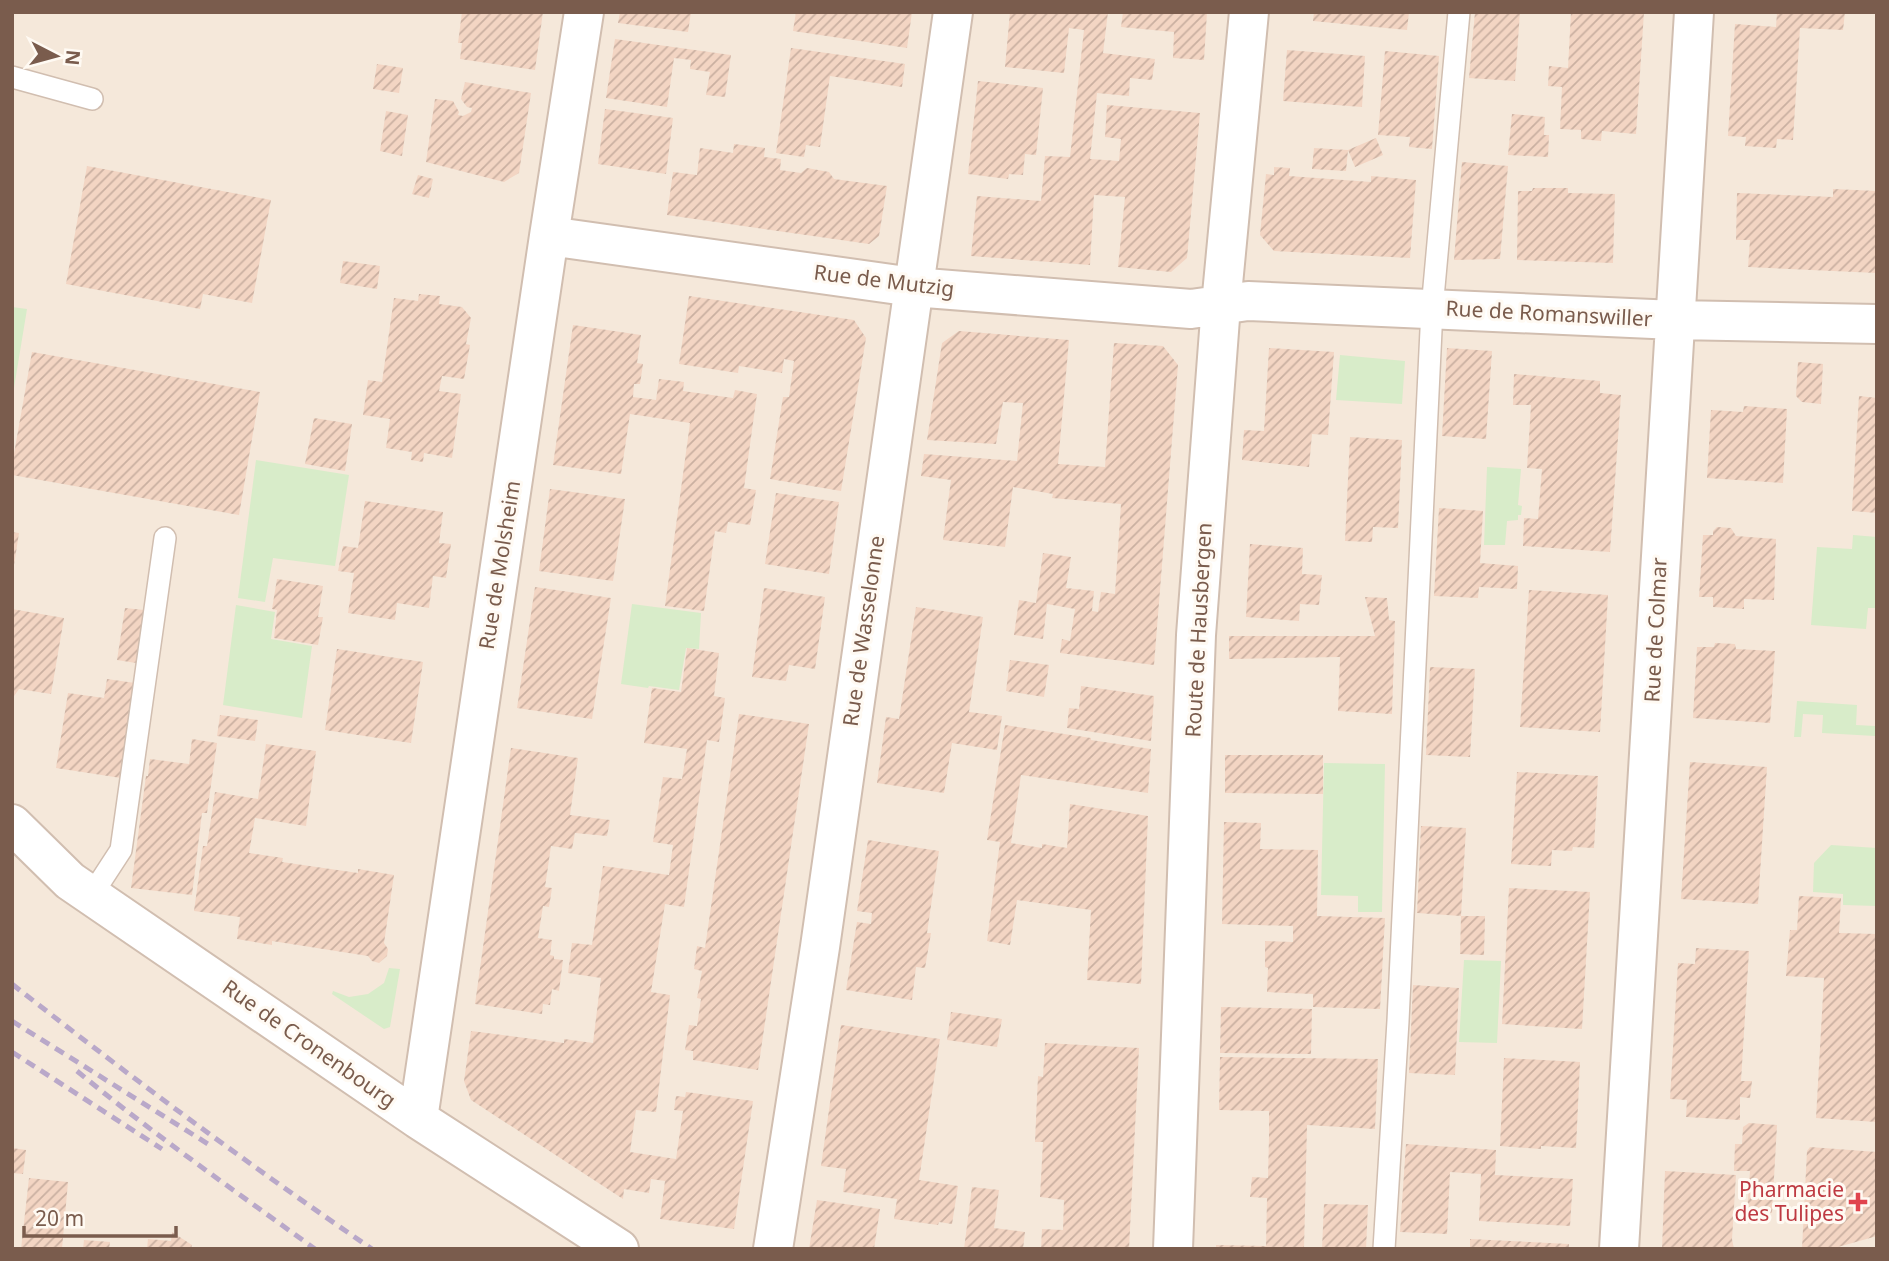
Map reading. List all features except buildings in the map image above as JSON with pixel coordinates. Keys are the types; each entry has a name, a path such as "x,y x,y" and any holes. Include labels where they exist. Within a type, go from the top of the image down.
{"street":[{"name":"Rue de Molsheim","path":"418,1119 584,12"},
{"name":"Rue de Wasselonne","path":"773,1249 820,947 953,12"},
{"name":"Route de Hausbergen","path":"1173,1249 1196,635 1221,305 1249,12"},
{"name":"Rue de Colmar","path":"1619,1249 1694,12"},
{"name":"Rue de Mutzig","path":"549,236 913,287 1191,309 1221,305"},
{"name":"Rue de Romanswiller","path":"1221,305 1248,301 1675,320 1877,324"},
{"name":"Rue de Cronenbourg","path":"12,824 70,881 418,1119 619,1249"}],"lane":[{"path":"1384,1249 1398,1021 1432,309 1459,12"},
{"path":"12,78 92,99"},
{"path":"92,896 121,850 165,538"}],"shaded area":[{"path":"12,12 1877,12 1877,1249 12,1249"}],"green space":[{"path":"12,307 27,309 12,400"},
{"path":"1340,355 1405,361 1402,404 1336,400"},
{"path":"256,460 349,475 335,566 273,558 265,602 238,598"},
{"path":"1487,467 1521,469 1518,505 1522,506 1521,515 1518,515 1518,520 1507,521 1505,545 1484,545"},
{"path":"1853,535 1877,537 1877,608 1868,608 1866,629 1811,625 1817,547 1852,549"},
{"path":"632,604 701,613 699,649 686,648 679,690 621,684"},
{"path":"236,605 275,612 271,639 312,646 302,718 223,705"},
{"path":"1797,701 1857,705 1856,725 1875,726 1875,736 1822,733 1823,715 1803,714 1801,737 1794,737"},
{"path":"1324,763 1385,764 1382,912 1358,912 1358,896 1321,895"},
{"path":"1831,845 1877,848 1877,906 1843,905 1843,894 1813,892 1814,863"},
{"path":"1464,960 1501,961 1497,1043 1459,1042"},
{"path":"389,968 400,969 390,1027 384,1029 332,994 333,991 349,997 368,994 384,983"}],"railway":[{"path":"12,984 190,1120 372,1249"},
{"path":"12,1021 208,1144"},
{"path":"12,1052 162,1149"},
{"path":"77,1071 165,1140 315,1249"}],"place":[{"name":"Pharmacie des Tulipes","path":"1858,1202"}]}
